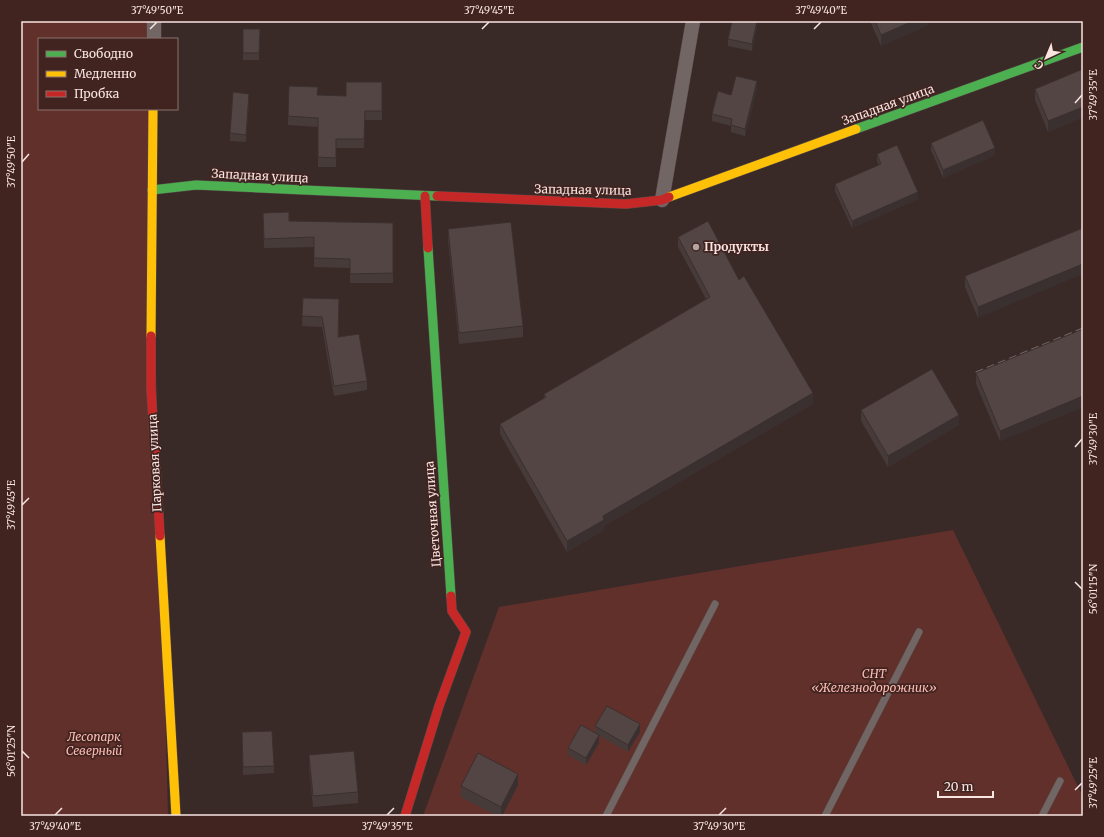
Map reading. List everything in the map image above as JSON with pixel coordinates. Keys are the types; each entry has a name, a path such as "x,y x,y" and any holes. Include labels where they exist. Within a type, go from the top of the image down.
{"street":[{"path":"154,21 154,38"},
{"path":"662,200 693,21"},
{"name":"Западная улица","path":"152,190 196,185 626,204 662,200 1083,47"},
{"name":"Парковая улица","path":"153,110 151,388 176,816"},
{"name":"Цветочная улица","path":"405,816 439,706 466,632 452,611 425,196"}],"lane":[{"path":"606,816 715,604"},
{"path":"825,816 919,632"},
{"path":"1042,816 1060,781"}],"green space":[{"name":"Лесопарк Северный","path":"21,21 149,21 149,38 38,38 38,110 149,110 168,816 21,816"},
{"name":"СНТ «Железнодорожник»","path":"953,530 1083,797 1083,816 423,816 499,607"}],"building":[{"path":"732,21 757,21 752,44 728,39"},
{"path":"875,21 913,21 881,35"},
{"path":"243,29 260,29 259,53 243,53"},
{"path":"1083,69 1083,107 1048,121 1035,89"},
{"path":"736,76 757,81 745,129 731,125 732,119 712,114 718,91 731,95"},
{"path":"346,82 382,82 382,111 365,111 364,139 336,139 336,158 318,157 318,118 288,116 289,86 318,87 317,95 346,96"},
{"path":"233,92 249,94 246,135 230,133"},
{"path":"983,120 995,148 943,170 931,143"},
{"path":"897,145 918,192 852,221 835,184 881,164 877,154"},
{"path":"289,212 289,221 393,223 393,273 350,274 350,259 314,258 314,237 264,239 263,213"},
{"path":"708,221 739,280 744,276 813,393 603,516 604,520 567,541 500,424 546,397 544,394 710,297 678,237"},
{"path":"511,222 523,326 459,333 448,229"},
{"path":"1083,228 1083,264 978,307 965,276"},
{"path":"303,298 339,299 338,337 359,334 367,381 334,386 322,317 302,316"},
{"path":"1083,329 1083,396 1000,431 976,373"},
{"path":"932,369 959,415 888,456 861,410"},
{"path":"607,706 640,724 628,745 595,726"},
{"path":"581,725 599,735 586,758 568,748"},
{"path":"272,731 274,766 243,767 242,732"},
{"path":"354,751 358,792 313,796 309,755"},
{"path":"478,753 518,774 501,807 461,786"}],"railway":[{"path":"976,373 1083,329"}],"traffic: fast":[{"path":"856,129 1083,47"},
{"path":"152,190 196,185 437,196"},
{"path":"428,248 451,596"}],"traffic: slow":[{"path":"151,336 153,110"},
{"path":"669,197 856,129"},
{"path":"160,536 176,816"}],"traffic: jam":[{"path":"425,196 428,248"},
{"path":"437,196 626,204 662,200 669,197"},
{"path":"151,336 151,388 160,536"},
{"path":"405,816 439,706 466,632 452,611 451,596"}],"place":[{"name":"Продукты","path":"696,247"}]}
